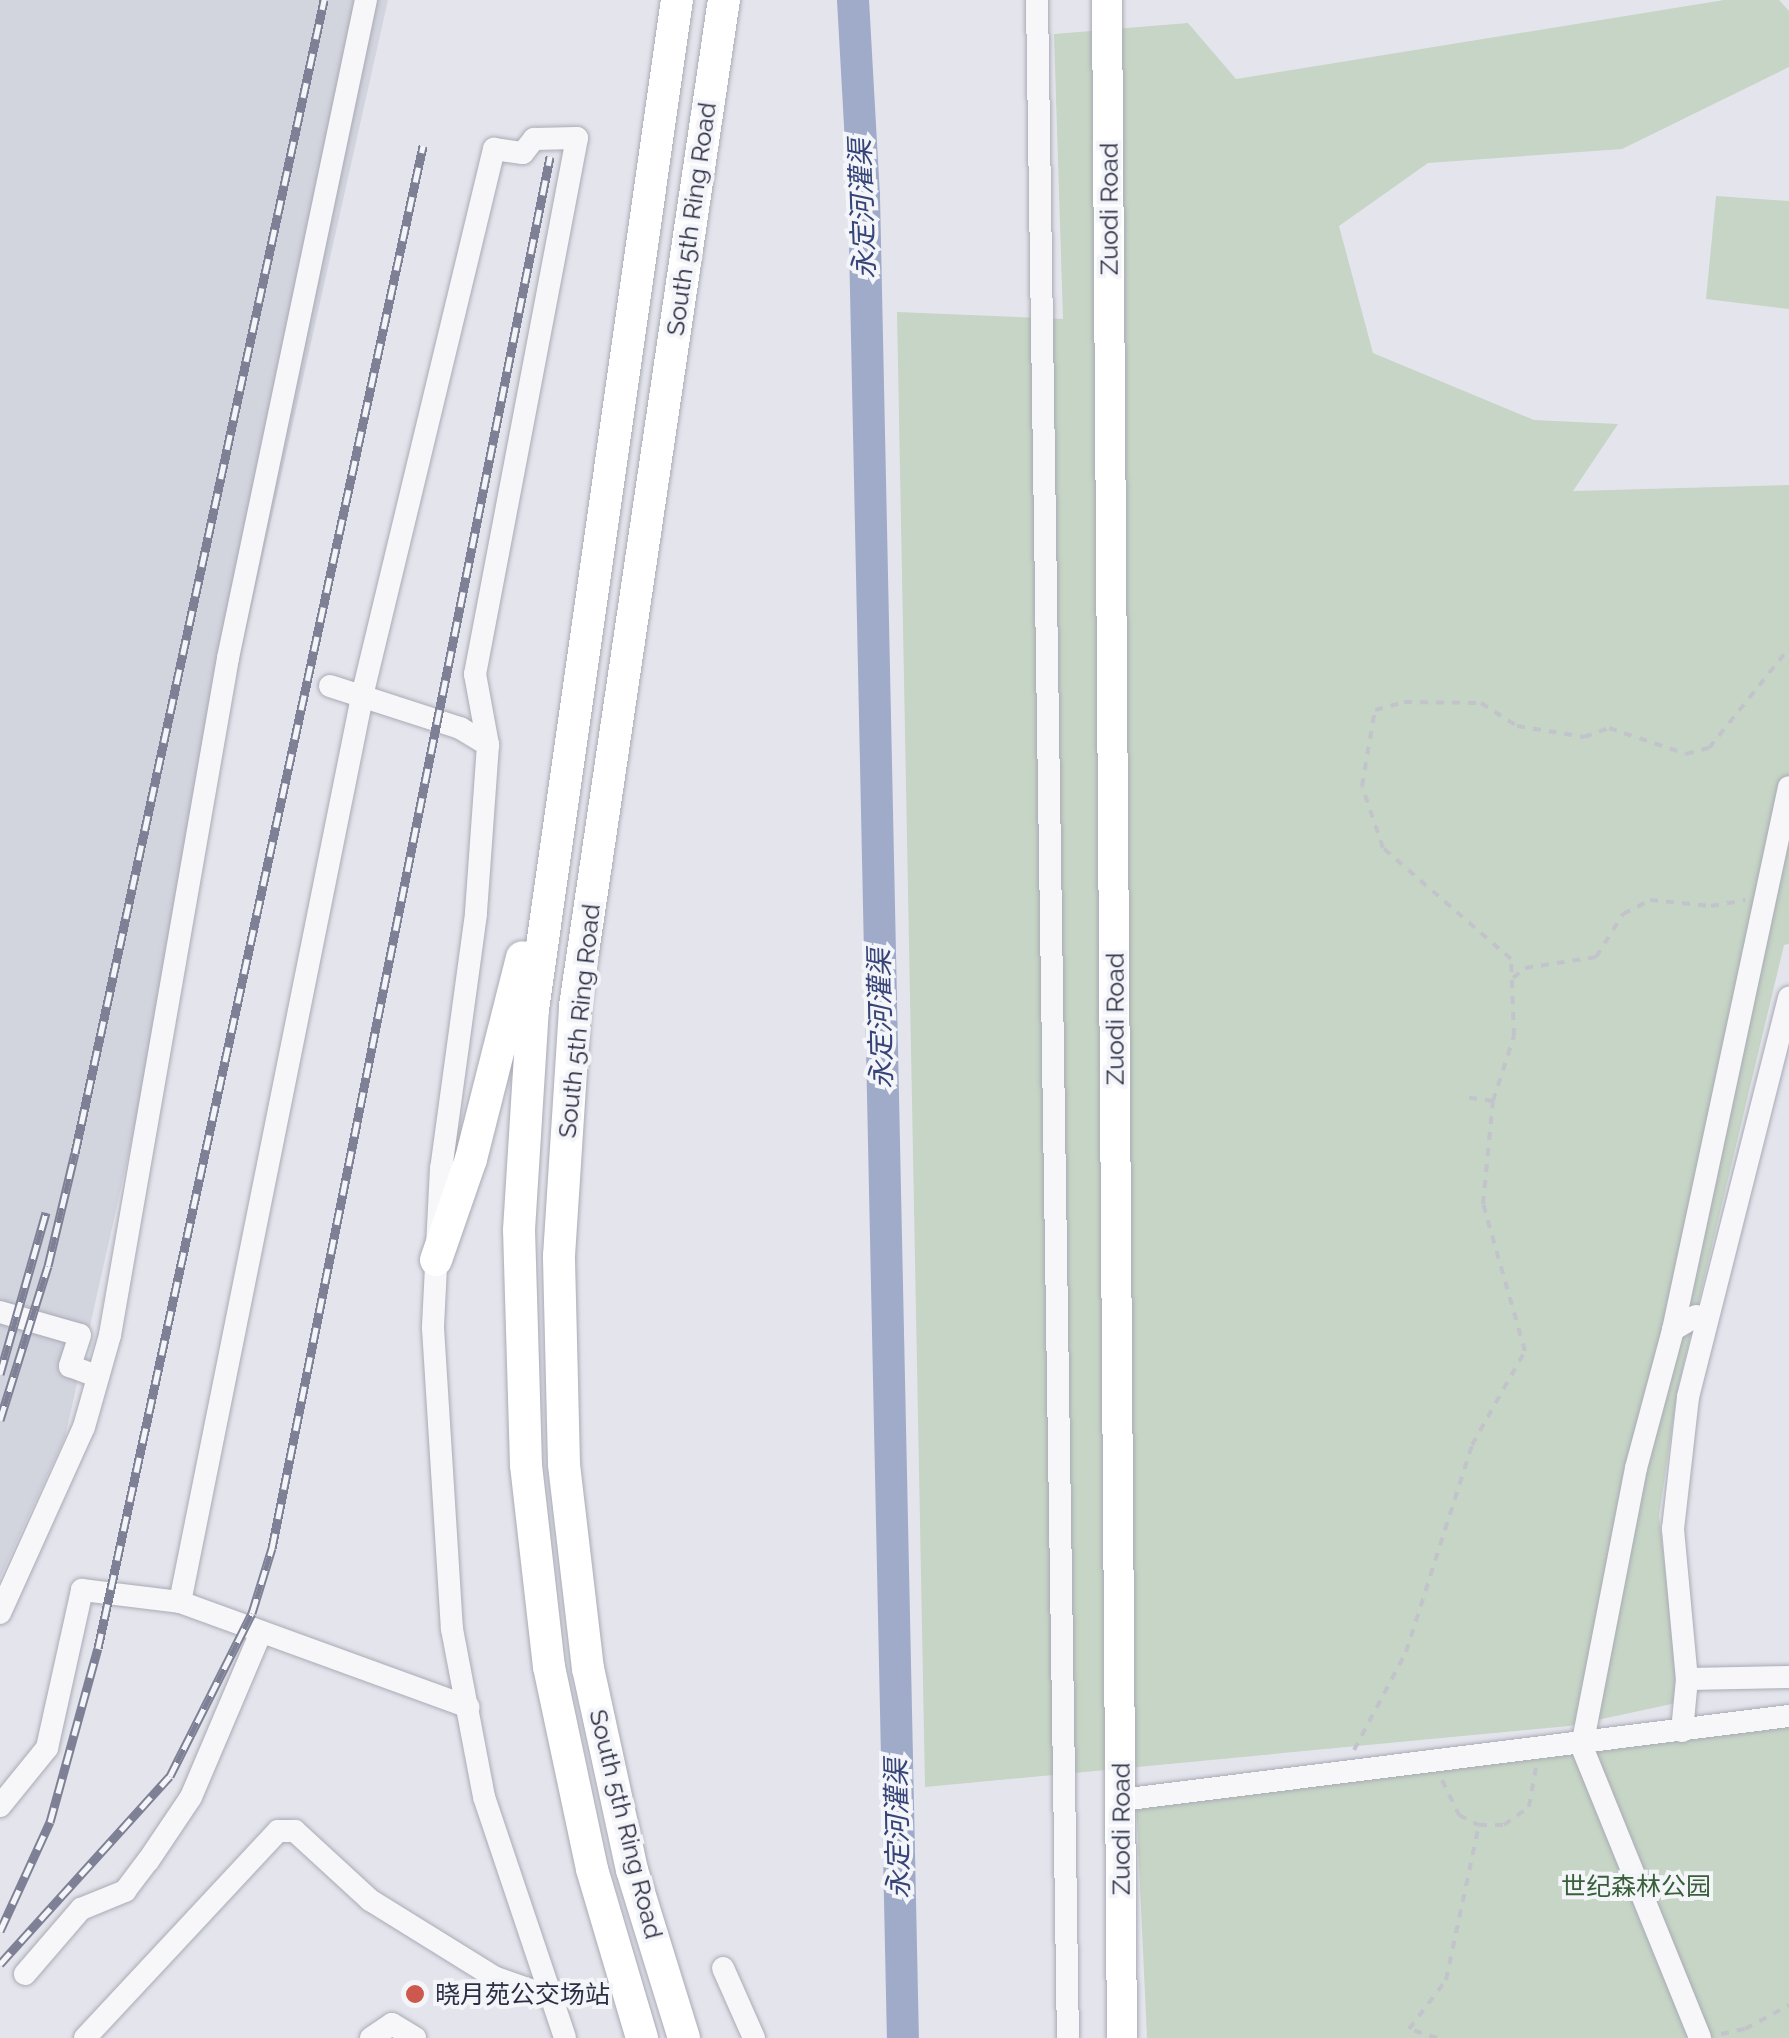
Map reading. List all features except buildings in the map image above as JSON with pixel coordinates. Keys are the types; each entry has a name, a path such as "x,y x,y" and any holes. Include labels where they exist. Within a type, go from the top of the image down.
{"highway":[{"name":"South 5th Ring Road","path":"642,2038 592,1869 549,1667 526,1465 519,1230 533,1010 677,0"},
{"name":"South 5th Ring Road","path":"684,2038 632,1870 588,1669 564,1464 558,1256 575,1006 724,0"},
{"path":"436,1260 471,1159 558,816"}],"main road":[{"name":"Zuodi Road","path":"1107,0 1122,2038"}],"street":[{"path":"0,1613 84,1427 98,1377 228,658 366,0"},
{"path":"1037,0 1068,2038"},
{"path":"180,1602 363,692 494,149 523,153 534,139 576,138 475,674 488,746 436,1260 433,1328 452,1629 484,1797 564,2038"},
{"path":"330,686 363,692 460,728 488,746"},
{"path":"1700,2038 1582,1747 1636,1468 1673,1330 1789,787"},
{"path":"1682,1731 1688,1680 1672,1529 1688,1397 1789,998"},
{"path":"0,1312 80,1334 70,1366 98,1377"},
{"path":"1673,1330 1696,1316"},
{"path":"0,1806 48,1748 82,1590 180,1602 468,1707"},
{"path":"25,1974 81,1910 125,1891 148,1861 190,1796 261,1632"},
{"path":"1688,1680 1789,1676"},
{"path":"1121,1800 1582,1747 1789,1716"},
{"path":"85,2038 278,1830 294,1831 370,1900 496,1978 550,1997"},
{"path":"724,1968 754,2038"},
{"path":"371,2038 392,2024 415,2038"}],"path":[{"path":"1344,1773 1406,1652 1472,1445 1524,1351 1483,1204 1493,1101 1514,1036 1511,959 1383,848 1371,825 1362,786 1375,710 1404,702 1482,703 1517,726 1584,736 1609,728 1686,754 1710,748 1789,648"},
{"path":"1512,980 1526,968 1596,958 1623,914 1650,900 1711,906 1740,902 1767,888"},
{"path":"1464,1097 1493,1101"},
{"path":"1440,1763 1449,1803 1479,1825 1504,1826 1529,1807 1537,1777 1534,1752"},
{"path":"1437,2038 1409,2029 1446,1980 1479,1825"},
{"path":"1700,2038 1745,2029 1789,2005"}],"shaded area":[{"path":"0,0 388,0 65,1437 0,1578"}],"green space":[{"path":"1724,0 1779,0 1789,11 1789,67 1622,149 1428,163 1339,226 1373,353 1534,420 1618,424 1573,491 1789,485 1789,944 1784,945 1678,1388 1659,1516 1681,1702 1569,1726 925,1787 897,312 1063,319 1054,34 1188,23 1236,79"},
{"path":"1716,196 1789,201 1789,309 1706,299"},
{"name":"世纪森林公园","path":"1789,1714 1789,2038 1147,2038 1136,1798"}],"waterway":[{"name":"永定河灌渠","path":"853,0 864,196 903,2038"}],"railway":[{"path":"0,1420 48,1266 75,1153 324,0"},
{"path":"0,1931 50,1822 98,1648 423,146"},
{"path":"0,1964 170,1776 252,1613 272,1548 550,157"},
{"path":"0,1374 46,1212"}],"place":[{"name":"晓月苑公交场站","path":"415,1994"}]}
